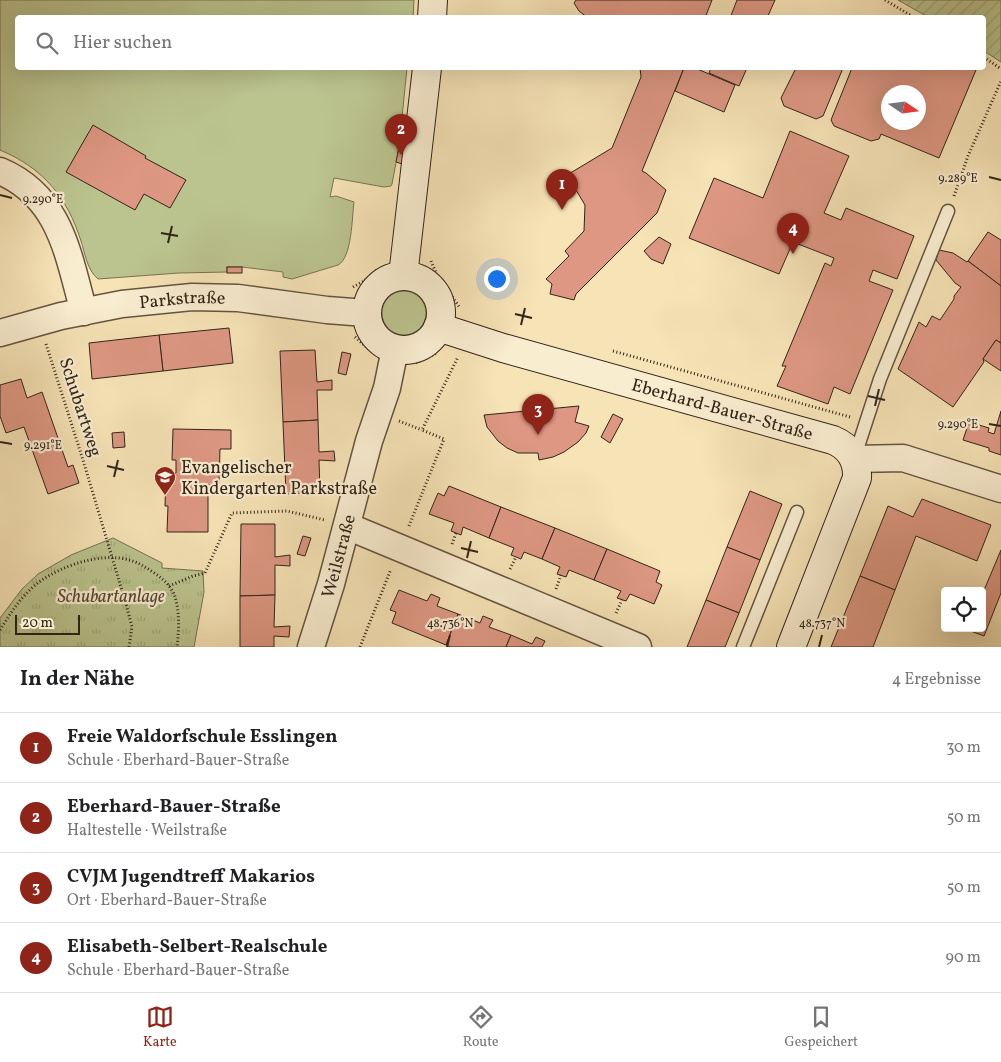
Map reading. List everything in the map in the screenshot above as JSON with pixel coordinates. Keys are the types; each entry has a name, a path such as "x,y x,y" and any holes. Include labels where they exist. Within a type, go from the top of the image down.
{"street":[{"path":"432,15 433,0"},
{"path":"403,276 427,70"},
{"path":"0,171 21,182 32,191 48,210 66,247 84,312"},
{"path":"403,276 422,280 435,293 441,309 436,334 426,344 411,350 395,349 382,343 374,335 367,321 366,313 369,298 377,287 390,279 403,276"},
{"name":"Parkstraße","path":"0,333 84,312 144,301 200,297 238,298 327,310 366,313"},
{"name":"Eberhard-Bauer-Straße","path":"438,327 464,336 833,440 846,447 854,459"},
{"name":"Weilstraße","path":"311,647 331,584 371,435 387,388 395,349"},
{"path":"790,647 854,486 857,471 854,459 903,458 1001,489"},
{"path":"347,526 638,647"}],"lane":[{"path":"854,459 880,378 948,211"},
{"path":"743,647 797,512"}],"path":[{"path":"884,0 910,15"},
{"path":"986,58 1001,69"},
{"path":"948,211 968,156 1001,80"},
{"path":"360,647 444,439 422,430 459,357 472,314 465,312 458,306 437,275 430,258"},
{"name":"Schubartweg","path":"39,322 83,460 132,627 129,647"},
{"path":"608,350 840,413 865,424"},
{"path":"169,586 205,573 232,513 287,511 347,526"},
{"path":"0,630 24,597 40,581 63,568 75,563 112,558 128,559 161,577 169,586 176,600 177,647"}],"green space":[{"path":"0,0 414,0 413,15 15,15 15,70 407,70 399,147 391,186 384,187 334,178 330,197 336,196 354,202 349,246 343,261 338,265 292,279 283,277 283,272 227,267 227,272 179,273 98,279 89,266 75,225 61,198 41,175 15,157 0,150"},
{"path":"898,0 1001,0 1001,62 986,52 986,15 924,15"},
{"path":"404,291 416,295 422,301 426,313 422,325 416,331 404,335 392,331 386,325 382,313 386,301 392,295"},
{"name":"Schubartanlage","path":"113,538 162,563 162,568 203,571 204,592 194,647 0,647 0,618 22,589 38,574 71,555"}],"building":[{"path":"576,0 712,0 706,15 584,15 574,3"},
{"path":"737,0 775,0 768,15 731,15"},
{"path":"640,70 683,70 642,171 666,190 657,213 576,294 574,300 550,294 552,284 546,279 569,256 565,251 584,231 585,205 567,175 612,148 641,77"},
{"path":"683,70 700,70 735,85 724,112 675,91"},
{"path":"710,70 746,70 739,86 709,73"},
{"path":"795,70 842,70 823,116 816,119 784,106 781,98"},
{"path":"851,70 976,70 939,158 881,134 879,139 871,141 834,126 831,120"},
{"path":"93,125 146,156 145,158 186,180 170,208 144,194 135,210 66,172"},
{"path":"790,131 849,156 824,213 841,220 846,208 914,236 897,279 873,270 869,281 893,290 850,394 834,387 828,404 777,386 786,366 782,366 825,263 831,266 834,258 793,242 779,274 689,238 714,178 763,198"},
{"path":"399,147 405,148 402,164 396,162"},
{"path":"988,232 1001,240 1001,286 968,261"},
{"path":"659,237 671,244 663,264 651,259 644,251"},
{"path":"939,250 953,253 968,261 1001,286 1001,343 996,340 983,359 984,362 953,407 898,369 919,322 926,327 932,316 940,320 961,287 955,283 936,260"},
{"path":"227,267 242,267 242,273 227,273"},
{"path":"229,328 233,363 163,371 159,335"},
{"path":"159,335 163,371 92,379 89,343"},
{"path":"996,340 1001,343 1001,371 983,359"},
{"path":"315,350 317,382 332,380 332,390 317,390 318,420 283,422 280,351"},
{"path":"342,352 351,354 346,375 338,373"},
{"path":"21,379 27,398 42,392 68,467 73,465 79,483 48,494 24,427 6,433 0,416 0,385"},
{"path":"579,406 575,422 589,426 586,433 578,442 564,452 539,460 538,453 518,453 498,441 487,427 484,415"},
{"path":"1001,411 1001,455 989,451 989,448 963,440 969,422 989,428 988,432 994,434"},
{"path":"613,414 623,419 610,443 601,437"},
{"path":"318,420 319,452 334,451 335,461 319,460 320,492 286,494 283,422"},
{"name":"Evangelischer Kindergarten Parkstraße","path":"173,429 231,430 231,449 220,449 219,485 208,485 208,532 167,532 168,506 165,506 166,473 176,473 176,460 172,460"},
{"path":"124,432 125,447 113,448 112,433"},
{"path":"449,486 501,507 489,538 463,527 461,535 451,531 454,523 429,514 438,493 444,496"},
{"path":"750,491 782,504 760,560 727,547"},
{"path":"922,499 991,525 977,561 916,536 895,590 860,576 888,506 913,517"},
{"path":"501,507 555,528 542,559 524,552 521,559 511,555 514,548 489,538"},
{"path":"241,524 275,524 275,557 290,555 290,566 275,565 275,595 240,596"},
{"path":"555,528 607,549 594,580 569,570 566,577 557,574 560,567 542,559"},
{"path":"303,536 311,538 305,556 297,554"},
{"path":"727,547 760,560 739,613 706,600"},
{"path":"607,549 660,571 656,582 662,585 654,604 630,594 626,601 617,598 621,591 594,580"},
{"path":"1001,550 1001,593 986,631 986,587"},
{"path":"860,576 895,590 873,647 831,647"},
{"path":"399,590 427,601 431,594 440,598 437,606 458,614 446,645 392,623 396,612 390,610"},
{"path":"275,595 274,627 290,626 289,637 274,636 274,647 240,647 240,596"},
{"path":"706,600 739,613 725,647 687,647"},
{"path":"458,614 480,623 483,616 493,620 489,627 511,635 506,647 451,647 446,645"},
{"path":"973,632 986,632 984,636"},
{"path":"511,635 532,644 536,637 545,641 542,647 506,647"}],"place":[{"name":"Eberhard-Bauer-Straße","path":"401,155"},
{"name":"Freie Waldorfschule Esslingen","path":"562,210"},
{"name":"Elisabeth-Selbert-Realschule","path":"793,254"},
{"name":"CVJM Jugendtreff Makarios","path":"538,435"},
{"name":"Evangelischer Kindergarten Parkstraße","path":"165,496"}]}
